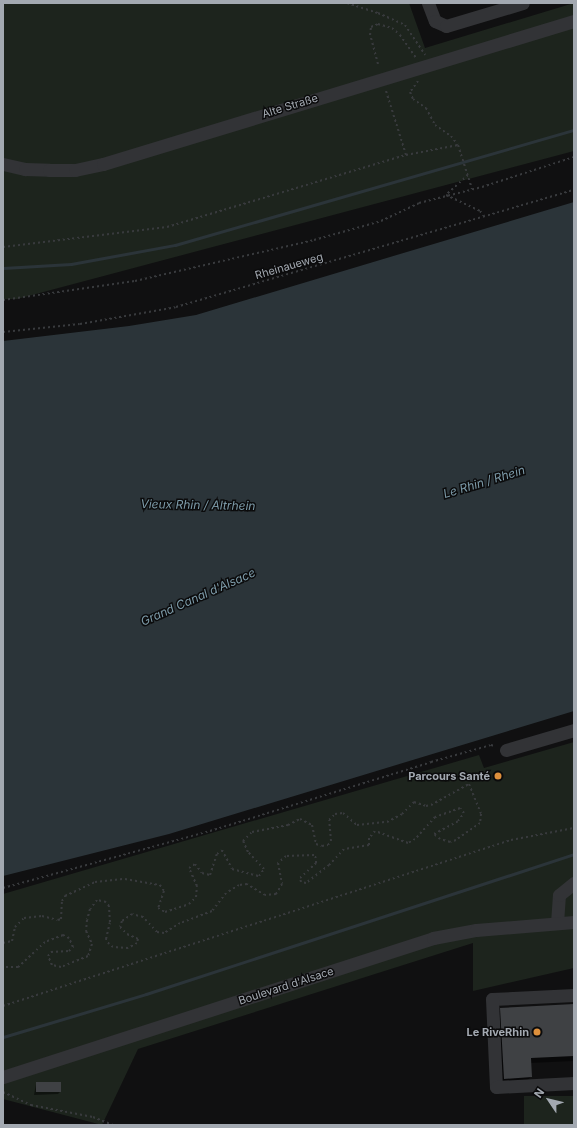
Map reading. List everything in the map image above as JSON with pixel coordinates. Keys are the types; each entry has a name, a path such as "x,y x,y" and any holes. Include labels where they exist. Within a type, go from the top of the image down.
{"street":[{"path":"428,3 435,21 446,26 524,3"},
{"name":"Alte Straße","path":"3,164 25,169 49,170 75,170 103,164 574,20"},
{"path":"506,750 574,730"},
{"path":"557,923 558,895 574,883"},
{"name":"Boulevard d'Alsace","path":"3,1077 433,938 476,930 574,922"},
{"path":"574,995 492,999 496,1087 574,1082"}],"path":[{"path":"347,3 378,12 406,25 425,55"},
{"path":"378,64 370,34 371,28 378,24 392,28 400,35 416,58"},
{"path":"421,75 410,92 413,99 426,108 435,125 451,136 462,151 472,189"},
{"path":"386,91 406,155"},
{"path":"3,247 167,227 406,155 458,145"},
{"path":"3,300 135,281 314,240 381,221 419,202 472,189 574,157"},
{"path":"446,195 468,175"},
{"name":"Rheinaueweg","path":"3,332 80,324 176,307 574,190"},
{"path":"446,195 480,211 484,216"},
{"path":"3,888 210,831 491,745 506,750"},
{"path":"3,943 12,941 15,927 24,918 42,916 58,920 61,919 62,901 65,896 95,882 125,879 160,885 164,892 158,908 164,912 189,904 196,897 197,886 188,868 195,864 202,874 210,875 219,852 225,852 232,869 259,876 264,869 244,847 243,841 252,832 288,825 300,819 312,825 316,844 322,846 331,841 329,820 335,814 343,813 357,825 387,822 402,814 414,802 426,806 431,805 469,784 481,814 480,823 456,840 450,842 440,840 434,834 458,821 464,813 460,808 435,817 415,839 408,843 375,831 369,838 370,845 344,849 329,866 306,883 301,882 300,878 316,863 316,858 314,855 286,856 278,863 282,884 276,894 265,895 252,886 239,885 226,893 212,911 180,923 164,933 157,932 143,917 132,914 122,921 120,927 127,934 138,939 137,943 128,948 113,947 109,944 106,939 110,922 109,906 106,902 98,900 90,909 86,920 86,931 92,948 88,956 61,967 52,965 48,956 51,952 69,951 72,947 69,938 63,935 45,942 18,967 3,967"},
{"path":"3,1006 511,840 574,828"},
{"path":"3,1092 31,1104 92,1117 113,1125"}],"shaded area":[{"path":"3,3 409,3 425,48 574,3 574,151 17,299 3,299"},
{"path":"574,742 574,968 473,991 473,943 138,1049 102,1125 3,1099 3,894 479,755 484,768"},
{"path":"524,1096 574,1096 574,1125 524,1125"}],"water":[{"path":"574,202 574,711 169,834 3,876 3,341 129,326 196,315"}],"building":[{"name":"Le RiveRhin","path":"574,1004 574,1056 531,1058 532,1077 504,1079 500,1008"},
{"path":"36,1082 61,1082 61,1092 36,1092"}],"waterway":[{"path":"3,268 71,264 175,245 574,130"},
{"path":"3,1037 146,994 574,854"}],"place":[{"name":"Parcours Santé","path":"498,776"},
{"name":"Le RiveRhin","path":"537,1032"}],"water label":[{"name":"Le Rhin / Rhein","path":"484,482"},
{"name":"Vieux Rhin / Altrhein","path":"198,505"},
{"name":"Grand Canal d'Alsace","path":"198,597"}]}
